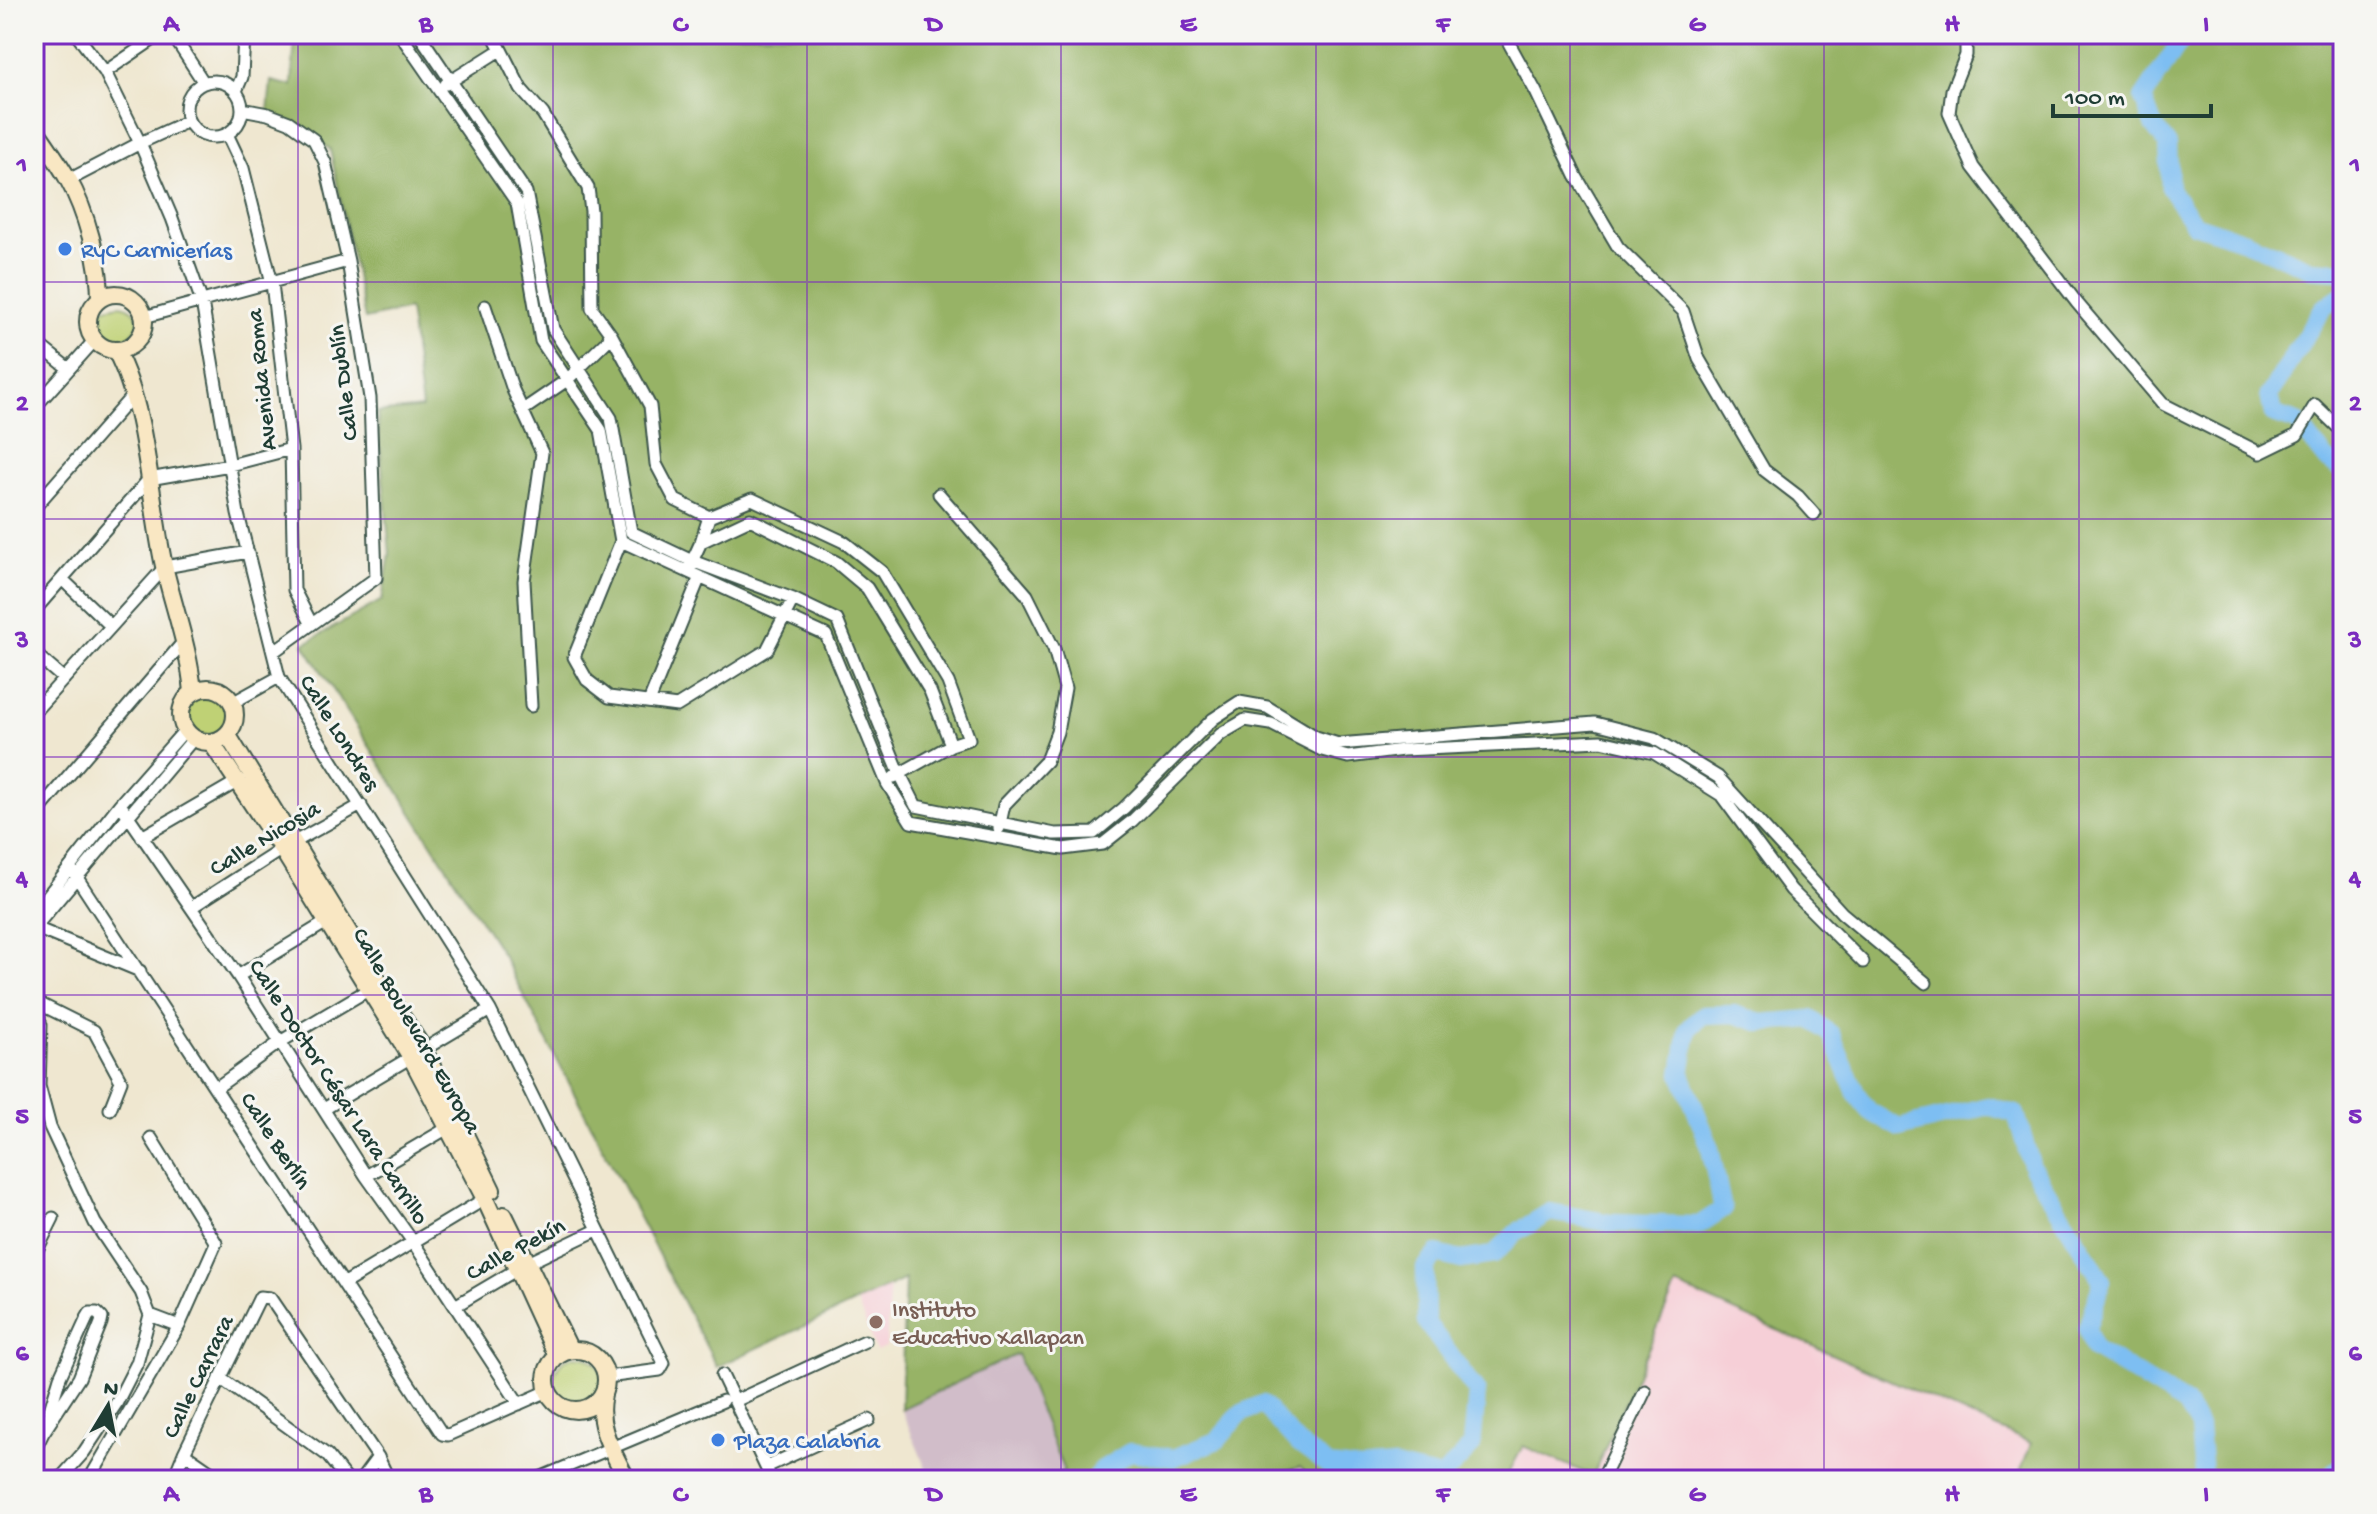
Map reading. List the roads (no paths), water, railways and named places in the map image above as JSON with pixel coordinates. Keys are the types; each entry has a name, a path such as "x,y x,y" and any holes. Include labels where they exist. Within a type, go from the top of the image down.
{"main road":[{"path":"34,127 69,180 84,216 107,296"},
{"path":"107,296 129,297 144,317 141,336 122,350 101,347 87,327 89,310 107,296"},
{"path":"122,350 124,367 134,394 165,567 197,690"},
{"path":"197,690 219,690 232,703 235,719 227,734 197,737 181,714 182,705 197,690"},
{"name":"Calle Boulevard Europa","path":"227,734 245,777 417,1053 563,1353"},
{"name":"Calle Boulevard Europa","path":"197,737 245,777"},
{"path":"603,1395 591,1406 580,1410 561,1406 548,1391 547,1372 563,1353 580,1350 590,1353 604,1367 607,1377 603,1395 600,1407 603,1430 627,1480"},
{"path":"580,1410 603,1430"}],"street":[{"name":"Calle Londres","path":"76,34 105,72 140,143 172,218 202,302 238,514 279,677 490,1010 664,1363 660,1370 607,1377"},
{"path":"105,72 161,34"},
{"path":"172,34 204,83"},
{"path":"236,91 242,77 244,34"},
{"path":"400,34 517,203 541,341 601,430 621,541 574,657 587,680 609,697 677,706 767,650 793,599"},
{"path":"419,34 526,192 553,329 611,418 631,532 690,567 699,579 826,635 887,783 911,822 1063,849 1103,844 1132,821 1221,734 1245,720 1271,724 1322,750 1348,757 1403,750 1601,741 1654,753 1721,795 1791,890 1863,962"},
{"path":"493,34 521,89 543,114 588,188 592,308 612,336 650,406 656,464 675,500 709,517 752,499 844,542 882,572 948,682 969,739 899,772 887,783"},
{"path":"1504,34 1576,176 1618,247 1683,311 1699,359 1764,470 1798,496 1814,514"},
{"path":"1966,34 1966,55 1952,90 1949,113 1973,167 2077,303 2163,404 2260,453 2297,435 2315,405 2343,432"},
{"path":"439,89 500,50"},
{"path":"221,82 236,91 242,109 238,124 227,134 209,137 193,129 186,112 190,95 204,83 221,82"},
{"name":"Calle Dublín","path":"242,109 289,122 314,140 325,162 348,261 370,398 376,578 273,652"},
{"path":"69,180 188,121"},
{"name":"Avenida Roma","path":"227,134 243,168 272,283 291,449 294,590 311,623"},
{"path":"144,317 348,261"},
{"path":"485,306 513,390 542,453 524,581 531,706"},
{"path":"523,410 567,380 612,336"},
{"path":"34,341 69,369"},
{"path":"34,408 94,341"},
{"path":"34,508 134,394"},
{"path":"34,611 149,479 230,465 291,449"},
{"path":"939,494 1027,595 1054,649 1065,688 1057,732 1046,761 1004,805 997,837"},
{"path":"690,567 709,517"},
{"path":"701,542 750,519 836,562 867,588 930,691 951,745"},
{"path":"621,541 690,567 793,599 837,620 916,806 1055,834 1094,833 1124,808 1213,719 1239,702 1267,707 1316,737 1338,744 1595,723 1654,738 1718,777 1842,913 1926,983"},
{"path":"34,712 165,567 248,552"},
{"path":"62,579 111,626"},
{"path":"649,702 699,579"},
{"path":"34,816 186,640"},
{"path":"34,653 64,679"},
{"path":"232,703 279,677"},
{"path":"140,972 35,923 104,834 120,804 197,737"},
{"path":"104,834 127,815 197,737"},
{"path":"142,837 245,777"},
{"name":"Calle Doctor César Lara Carrillo","path":"120,804 238,976 366,1176 519,1404"},
{"name":"Calle Nicosia","path":"192,907 288,845 361,805"},
{"name":"Calle Berlín","path":"74,871 442,1434 448,1435 519,1404"},
{"path":"238,976 332,918"},
{"path":"216,1088 280,1042 375,985"},
{"path":"34,1001 94,1031 121,1081 110,1109"},
{"path":"34,1001 41,1025 39,1086 50,1127 95,1223 141,1292 150,1315 137,1363 116,1404 84,1452 59,1480"},
{"path":"324,1109 490,1010"},
{"path":"366,1176 453,1124"},
{"path":"89,1480 179,1326 216,1243 151,1138"},
{"path":"345,1283 489,1197"},
{"path":"34,1256 53,1218"},
{"name":"Calle Pekín","path":"455,1306 521,1267 597,1230"},
{"name":"Calle Carrara","path":"173,1480 260,1297 265,1296 270,1298 378,1457"},
{"path":"34,1451 79,1378 101,1323 102,1318 97,1313 90,1313 60,1377 43,1433"},
{"path":"150,1315 179,1326"},
{"path":"537,1480 865,1341"},
{"path":"722,1375 729,1401 772,1480"},
{"path":"220,1378 327,1455 347,1480"},
{"path":"519,1404 548,1391"},
{"path":"1602,1480 1645,1391"},
{"path":"116,1404 127,1412"},
{"path":"766,1467 869,1420"},
{"path":"184,1453 223,1480"},
{"path":"361,1480 378,1457 389,1480"}],"waterway":[{"path":"2182,34 2180,42 2143,98 2153,125 2168,145 2170,189 2194,224 2245,241 2311,269 2341,271 2343,274"},
{"path":"2343,294 2323,308 2269,395 2273,414 2297,422 2327,460 2343,470"},
{"path":"1094,1480 1101,1470 1130,1452 1173,1458 1218,1440 1240,1414 1262,1404 1297,1443 1329,1466 1361,1470 1394,1467 1441,1478 1472,1446 1477,1392 1426,1322 1425,1268 1437,1254 1461,1260 1493,1255 1517,1232 1550,1212 1611,1223 1699,1225 1723,1209 1709,1144 1681,1074 1688,1029 1703,1015 1734,1014 1761,1023 1811,1019 1831,1034 1856,1093 1869,1111 1899,1128 1988,1106 2016,1114 2032,1167 2102,1281 2087,1328 2094,1349 2184,1403 2199,1427 2202,1480"},
{"path":"2330,1480 2333,1473 2343,1466"}],"place":[{"name":"RyC Carnicerías","path":"65,249"},
{"name":"Instituto Educativo Xallapan","path":"876,1322"},
{"name":"Plaza Calabria","path":"718,1440"}]}
